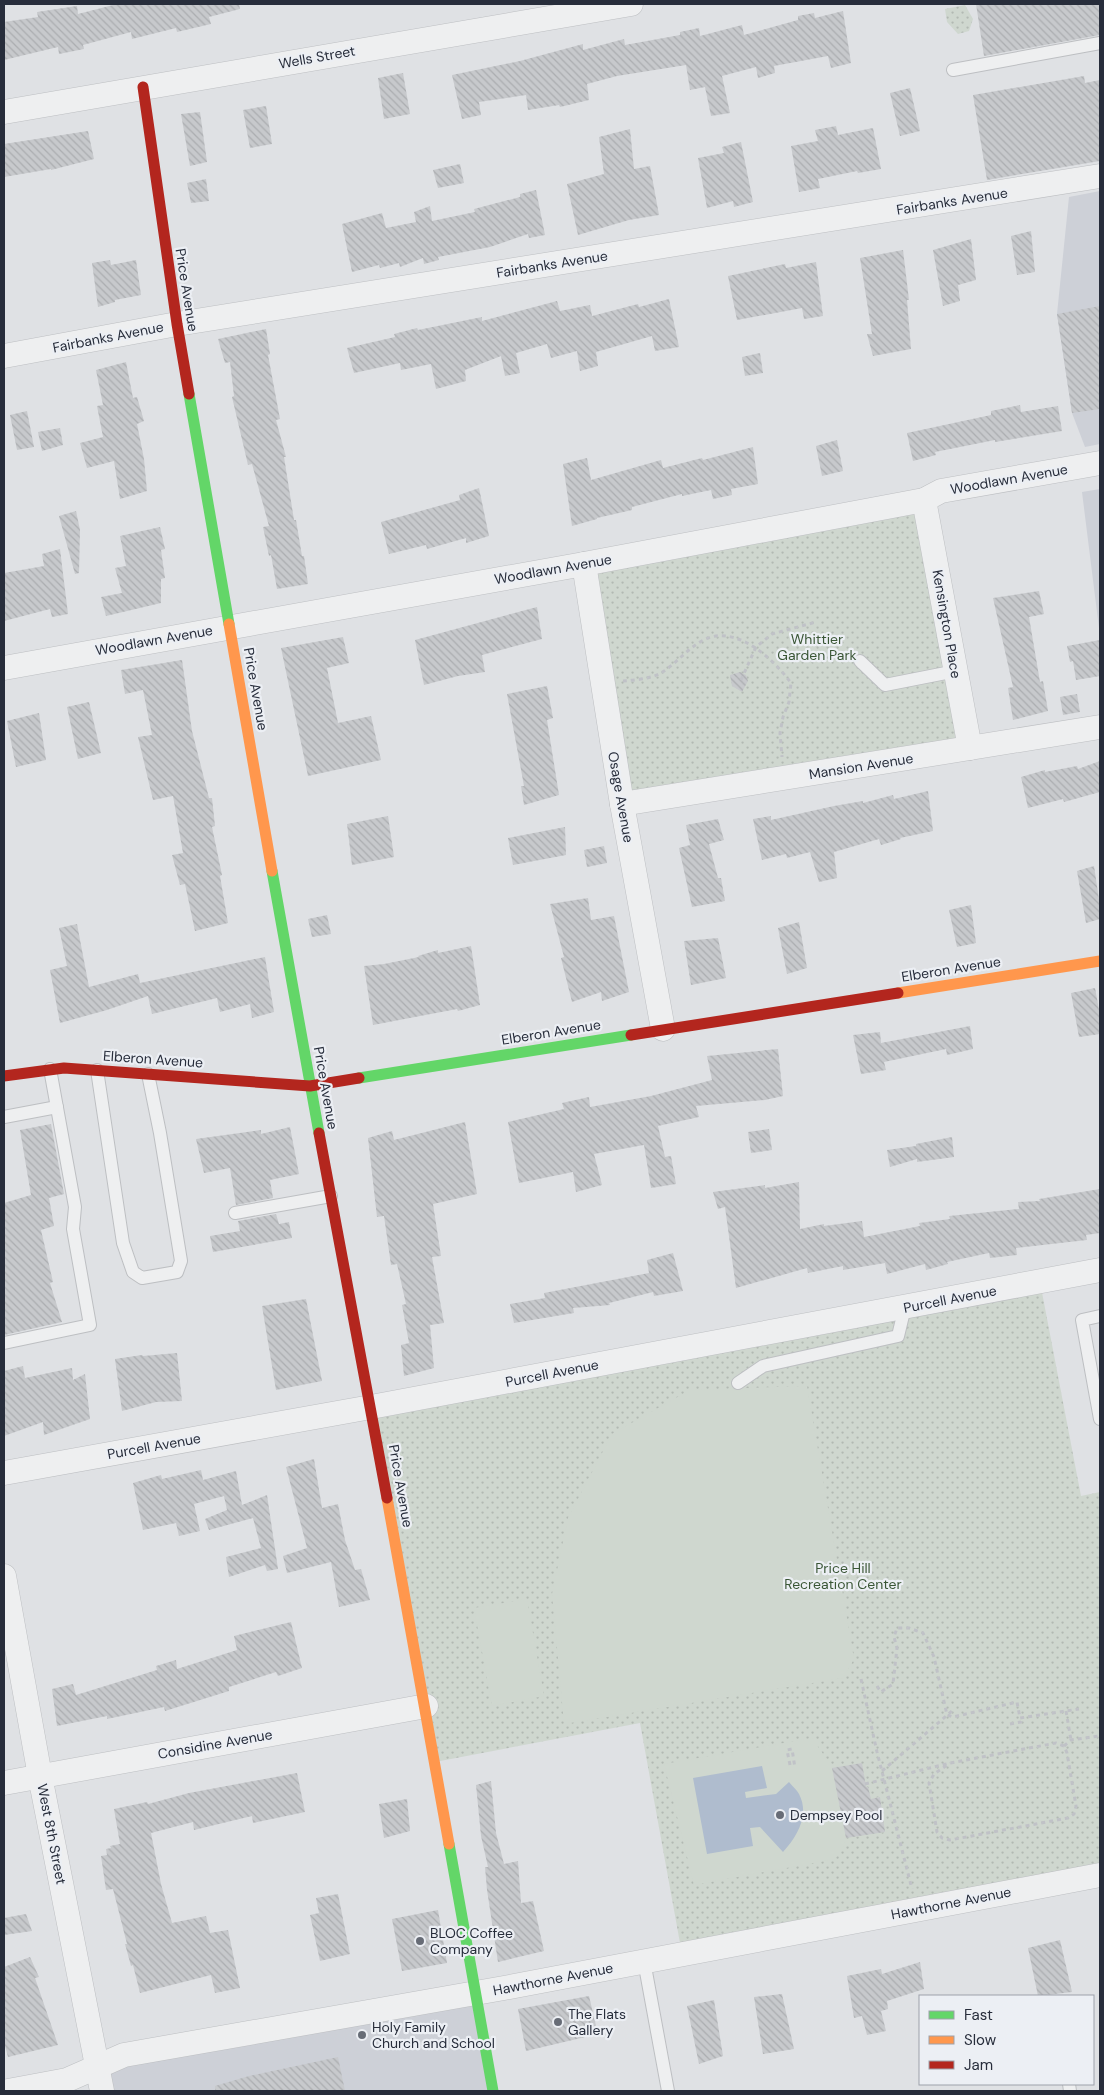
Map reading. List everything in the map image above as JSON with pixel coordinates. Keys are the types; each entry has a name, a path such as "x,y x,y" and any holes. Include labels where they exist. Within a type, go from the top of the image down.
{"street":[{"name":"Wells Street","path":"4,112 631,4"},
{"name":"Price Avenue","path":"143,87 177,324 310,1086 426,1706 474,1993 494,2091"},
{"name":"Fairbanks Avenue","path":"4,356 177,324 1100,176"},
{"name":"Woodlawn Avenue","path":"4,668 584,564 924,500 941,492 1100,462"},
{"name":"Kensington Place","path":"924,500 970,748"},
{"name":"Osage Avenue","path":"584,564 622,804 663,1030"},
{"name":"Mansion Avenue","path":"622,804 1100,727"},
{"name":"Elberon Avenue","path":"4,1076 64,1068 310,1086 1100,961"},
{"name":"Purcell Avenue","path":"4,1473 371,1407 1100,1270"},
{"name":"West 8th Street","path":"4,1576 40,1776 102,2091"},
{"name":"Considine Avenue","path":"4,1783 426,1706"},
{"name":"Hawthorne Avenue","path":"8,2091 67,2080 124,2055 474,1993 1100,1875"}],"lane":[{"path":"953,70 1100,43"},
{"path":"860,662 885,686 956,671"},
{"path":"4,1342 90,1325 73,1229 75,1207 50,1069"},
{"path":"98,1070 123,1242 133,1272 142,1278 177,1272 181,1261 160,1133 148,1074"},
{"path":"4,1117 57,1107"},
{"path":"235,1213 331,1196"},
{"path":"738,1383 764,1366 898,1336 905,1307"},
{"path":"1100,1316 1082,1320 1100,1419"},
{"path":"644,1961 668,2091"}],"path":[{"path":"741,680 756,647 772,634 816,622"},
{"path":"603,684 642,679 660,673 694,646 712,637 732,637 756,647 780,667 791,683 789,702 783,717 780,733 784,778"},
{"path":"877,1686 881,1692 893,1684 897,1648 894,1637 897,1628 909,1628 923,1633 934,1657 947,1716"},
{"path":"861,1679 912,1889"},
{"path":"947,1716 953,1717 1017,1702 1021,1722 1010,1724"},
{"path":"1021,1718 1079,1709"},
{"path":"882,1771 952,1711"},
{"path":"1066,1711 1071,1740"},
{"path":"1015,1723 1016,1728"},
{"path":"1064,1746 1071,1740 1099,1736"},
{"path":"865,1784 950,1762 1056,1743 1064,1746"},
{"path":"950,1762 934,1774 929,1783 937,1832 942,1838 950,1840 1068,1818 1074,1814 1076,1806 1064,1746"},
{"path":"790,1765 787,1750 792,1750 794,1768"}],"shaded area":[{"path":"1100,191 1100,444 1085,447 1072,413 1057,314 1069,197"},
{"path":"1100,489 1100,636 1082,492"},
{"name":"Holy Family Church and School","path":"474,1993 493,2091 102,2091 98,2065"}],"green space":[{"path":"965,5 973,19 969,31 958,34 947,22 945,9"},
{"name":"Whittier Garden Park","path":"924,500 970,748 622,804 584,564"},
{"name":"Price Hill Recreation Center","path":"1040,1282 1081,1496 1100,1492 1100,1875 682,1954 640,1723 435,1762 371,1407"},
{"path":"807,1386 854,1659 843,1678 564,1724 552,1594 568,1518 612,1434 690,1390"},
{"path":"527,1599 544,1696 492,1706 474,1608"},
{"name":"Dempsey Pool","path":"812,1738 832,1767 862,1763 866,1787 868,1787 871,1799 879,1797 885,1832 846,1838 844,1846 835,1859 694,1885 664,1764"}],"water":[{"path":"762,1766 767,1788 745,1792 746,1798 776,1794 789,1782 799,1794 803,1810 800,1825 793,1840 783,1852 760,1827 750,1828 753,1846 707,1854 693,1778"}],"building":[{"path":"117,4 239,4 240,9 209,17 211,24 177,32 176,28 132,39 131,32 83,45 84,49 59,54 58,47 4,60 4,22 38,17 37,12 77,6 78,14"},
{"path":"976,4 1100,4 1100,35 984,56"},
{"path":"843,11 851,63 831,68 828,56 774,66 775,73 758,78 756,67 722,76 730,113 711,116 705,87 690,90 686,65 617,76 587,84 589,100 560,107 559,105 528,110 526,95 479,102 481,115 462,119 452,75 520,61 583,44 583,50 624,39 625,45 680,35 680,32 699,28 700,36 742,25 744,35 798,20 798,16 814,13 815,18"},
{"path":"403,73 410,114 384,119 378,78"},
{"path":"1084,76 1085,83 1100,80 1100,161 987,180 973,95"},
{"path":"910,88 920,131 900,136 890,93"},
{"path":"266,106 272,144 250,148 243,110"},
{"path":"200,112 207,162 190,166 181,114"},
{"path":"836,126 838,135 873,128 881,169 858,173 857,171 818,179 820,188 799,192 791,146 818,141 815,130"},
{"path":"630,129 634,169 650,166 659,215 629,220 578,235 567,184 604,174 599,137"},
{"path":"88,131 94,159 51,170 4,177 4,144"},
{"path":"741,142 753,202 734,207 733,201 707,208 698,158 724,153 722,147"},
{"path":"460,164 464,183 438,188 433,170"},
{"path":"206,179 209,201 191,203 187,183"},
{"path":"536,190 545,235 529,238 528,234 490,247 438,257 439,260 424,264 423,258 400,267 399,263 380,268 379,265 352,272 342,224 382,213 386,228 416,222 414,212 430,206 432,221 475,212 474,209 520,197 520,194"},
{"path":"1031,231 1035,272 1017,275 1011,236"},
{"path":"971,239 976,280 958,285 960,301 943,306 933,250"},
{"path":"903,250 909,300 907,300 911,349 873,356 867,334 872,334 860,258"},
{"path":"110,260 111,265 136,260 141,295 115,300 115,302 98,307 92,263"},
{"path":"816,262 823,316 804,319 802,308 737,320 728,276 785,264 786,268"},
{"path":"669,299 679,347 655,351 652,336 596,352 598,366 580,371 577,351 551,358 547,344 516,353 520,373 505,376 501,356 465,370 466,381 436,389 431,364 401,370 400,363 354,373 347,348 395,337 394,334 417,328 418,330 482,317 482,321 557,301 560,311 590,305 592,316 638,304 639,307"},
{"path":"1100,306 1100,409 1072,413 1057,314"},
{"path":"266,329 270,354 268,355 280,419 276,420 286,457 284,457 294,520 296,520 302,556 304,556 308,584 277,589 271,555 269,556 263,527 269,526 252,464 248,465 232,397 234,396 230,362 225,363 218,339"},
{"path":"760,353 763,373 745,376 742,357"},
{"path":"126,362 133,398 137,397 144,421 137,424 144,459 147,491 120,499 114,461 87,468 80,443 103,437 97,406 103,405 96,370"},
{"path":"1020,405 1021,412 1058,406 1062,431 995,442 995,440 935,452 936,455 913,461 907,433 991,415 991,411"},
{"path":"27,411 34,447 17,450 10,415"},
{"path":"60,428 63,445 42,451 38,432"},
{"path":"837,440 843,471 822,476 816,446"},
{"path":"753,447 758,484 731,489 732,495 713,499 711,490 682,496 682,494 572,526 563,464 587,458 591,480 661,460 663,468"},
{"path":"479,488 489,536 466,543 466,538 427,549 426,545 389,554 381,522 460,500 459,495"},
{"path":"76,511 80,530 79,573 75,574 59,516"},
{"path":"160,527 165,549 161,550 165,578 161,579 161,603 106,616 101,597 122,593 115,568 126,566 120,536"},
{"path":"60,549 68,614 52,617 50,609 4,621 4,573 44,566 42,554"},
{"path":"1039,591 1044,614 1029,617 1040,682 1043,681 1048,711 1013,720 1008,688 1013,687 993,598"},
{"path":"537,607 542,639 482,655 485,672 458,676 424,685 415,640"},
{"path":"343,637 349,663 327,668 338,723 371,716 381,760 308,776 281,648"},
{"path":"1100,640 1100,676 1076,680 1073,661 1070,662 1067,646"},
{"path":"182,660 192,731 209,798 212,798 215,826 212,827 222,875 220,876 228,923 195,931 185,884 180,885 172,855 183,853 173,796 153,800 138,737 152,735 143,690 125,694 121,670"},
{"path":"740,672 746,675 748,681 742,692 732,686 730,675"},
{"path":"547,686 553,718 547,720 559,795 524,805 521,786 524,786 507,694"},
{"path":"1077,694 1080,712 1063,715 1060,697"},
{"path":"89,702 101,753 78,759 67,707"},
{"path":"39,713 46,760 16,767 7,721"},
{"path":"1100,761 1100,792 1064,802 1063,799 1028,808 1021,777 1045,770 1045,772 1077,766 1078,769"},
{"path":"928,791 933,831 900,838 881,845 879,839 834,852 837,878 819,882 810,852 787,858 786,854 762,860 753,819 771,816 771,820 834,806 863,801 863,803 893,795 894,799"},
{"path":"388,816 394,857 352,865 347,824"},
{"path":"718,819 724,840 709,844 718,878 721,878 725,901 692,907 679,848 690,845 686,825"},
{"path":"565,827 566,855 513,865 508,838"},
{"path":"604,846 607,863 587,867 584,850"},
{"path":"1094,866 1100,919 1086,923 1077,871"},
{"path":"588,898 591,920 614,916 629,992 602,1001 601,992 572,1002 561,958 564,957 550,904"},
{"path":"971,905 976,943 957,947 949,910"},
{"path":"327,915 331,934 312,937 308,919"},
{"path":"799,922 807,968 787,974 778,928"},
{"path":"77,924 89,987 138,974 140,983 265,957 274,1012 252,1018 250,1004 220,1012 217,998 152,1014 148,996 60,1023 50,970 67,966 59,928"},
{"path":"718,938 726,978 691,985 684,941"},
{"path":"471,946 480,1005 458,1011 457,1009 373,1025 364,966 419,957 438,950 438,953"},
{"path":"1095,988 1100,1015 1100,1034 1079,1037 1071,993"},
{"path":"970,1026 973,1049 947,1055 946,1049 884,1062 886,1070 861,1074 853,1035 880,1032 881,1043"},
{"path":"778,1049 783,1096 765,1100 696,1106 699,1117 658,1126 665,1157 671,1156 676,1184 651,1188 644,1145 594,1154 602,1185 576,1192 573,1172 519,1183 508,1122 564,1109 562,1103 589,1097 590,1107 651,1096 712,1080 707,1056"},
{"path":"465,1122 477,1194 433,1204 441,1256 432,1257 444,1323 430,1325 434,1368 404,1376 401,1345 409,1343 402,1305 406,1304 397,1264 391,1265 384,1216 377,1217 368,1138 392,1131 394,1140"},
{"path":"51,1124 64,1194 49,1198 54,1226 41,1230 53,1282 50,1283 62,1322 4,1335 4,1203 31,1195 20,1130"},
{"path":"290,1127 299,1174 270,1180 273,1198 236,1205 230,1168 204,1173 196,1139 261,1130 261,1134"},
{"path":"769,1129 772,1150 751,1153 748,1132"},
{"path":"952,1137 954,1157 917,1162 917,1159 890,1167 887,1150 916,1146 916,1144"},
{"path":"799,1182 800,1229 824,1224 824,1226 862,1221 864,1237 920,1226 919,1223 950,1219 949,1216 1019,1209 1018,1202 1040,1201 1039,1199 1100,1189 1100,1233 1086,1235 1087,1240 1016,1248 1017,1255 990,1258 989,1253 947,1262 948,1264 926,1270 925,1264 887,1274 885,1263 843,1270 843,1266 808,1273 807,1268 736,1288 725,1207 718,1209 713,1192 765,1185 765,1188"},
{"path":"276,1214 279,1224 289,1222 292,1238 213,1252 210,1236 240,1231 238,1221"},
{"path":"673,1253 683,1291 654,1296 653,1292 609,1303 610,1305 573,1308 574,1313 514,1323 510,1304 545,1298 544,1293 649,1273 647,1260"},
{"path":"306,1299 322,1381 276,1390 262,1306"},
{"path":"177,1353 182,1401 156,1402 122,1411 115,1359"},
{"path":"23,1366 25,1378 72,1368 73,1380 85,1374 90,1419 44,1435 43,1422 4,1436 4,1371"},
{"path":"314,1459 322,1508 338,1504 345,1540 355,1570 361,1569 370,1600 339,1607 331,1562 287,1573 283,1556 307,1548 286,1467"},
{"path":"201,1470 203,1480 236,1471 242,1505 267,1495 278,1569 267,1571 265,1565 229,1577 226,1557 261,1548 253,1518 209,1530 205,1519 227,1510 224,1496 194,1504 200,1531 179,1536 176,1523 143,1530 133,1483 161,1475 162,1479"},
{"path":"291,1622 302,1668 278,1676 276,1672 229,1687 229,1691 165,1711 164,1707 107,1719 107,1716 57,1726 52,1689 73,1684 76,1695 157,1670 156,1666 176,1660 177,1669 237,1650 234,1636"},
{"path":"862,1763 866,1787 868,1787 871,1799 880,1797 885,1832 846,1838 832,1768"},
{"path":"297,1773 305,1812 253,1823 252,1816 194,1830 193,1822 151,1833 161,1884 172,1923 206,1916 210,1933 228,1930 240,1988 215,1993 211,1975 140,1993 133,1965 131,1966 125,1944 127,1944 113,1889 106,1890 101,1856 107,1855 106,1849 111,1848 110,1846 120,1844 114,1809 147,1802 148,1804 189,1793"},
{"path":"491,1781 496,1833 504,1864 518,1861 521,1903 533,1901 544,1951 498,1962 487,1890 485,1867 488,1867 481,1836 476,1785"},
{"path":"407,1799 410,1831 384,1838 379,1804"},
{"path":"338,1894 350,1954 320,1961 310,1915 319,1913 316,1898"},
{"name":"BLOC Coffee Company","path":"438,1910 447,1963 402,1971 392,1919"},
{"path":"26,1914 32,1931 4,1935 4,1918"},
{"path":"1060,1940 1072,1992 1038,1995 1028,1948"},
{"path":"30,1957 39,1977 35,1978 58,2045 8,2057 4,2042 4,1967"},
{"path":"920,1962 924,1989 887,2001 888,2009 881,2011 886,2031 867,2035 862,2016 854,2018 847,1976 881,1969 882,1974"},
{"path":"782,1994 794,2049 763,2054 754,1997"},
{"name":"The Flats Gallery","path":"589,1996 598,2034 526,2051 518,2009"},
{"path":"714,2000 723,2056 699,2064 687,2006"},
{"path":"338,2057 345,2091 215,2091 215,2086 249,2076"}],"traffic: fast":[{"path":"189,394 229,624"},
{"path":"272,871 319,1133"},
{"path":"359,1078 631,1035"},
{"path":"449,1844 493,2091"}],"traffic: slow":[{"path":"229,624 272,871"},
{"path":"898,993 1100,961"},
{"path":"387,1498 449,1844"}],"traffic: jam":[{"path":"143,87 189,394"},
{"path":"631,1035 898,993"},
{"path":"4,1076 64,1068 310,1086 359,1078"},
{"path":"319,1133 387,1498"}],"place":[{"name":"Dempsey Pool","path":"780,1815"},
{"name":"BLOC Coffee Company","path":"420,1941"},
{"name":"The Flats Gallery","path":"558,2022"},
{"name":"Holy Family Church and School","path":"362,2035"}]}
